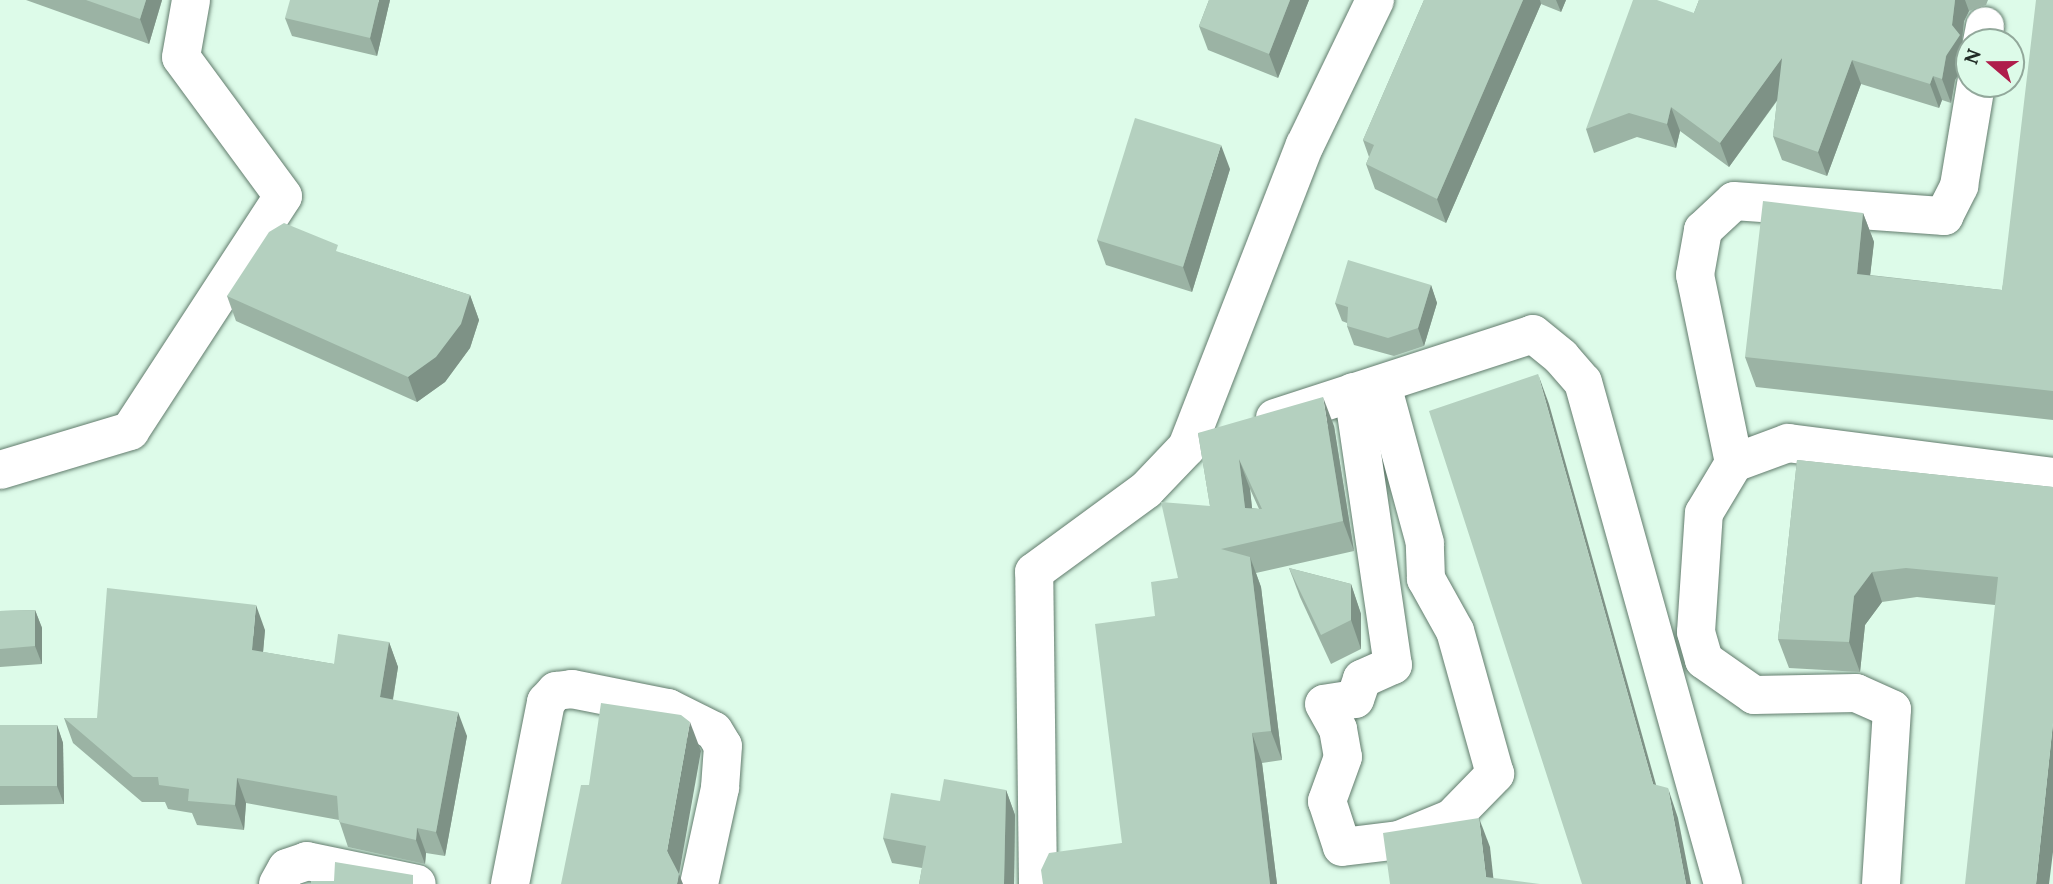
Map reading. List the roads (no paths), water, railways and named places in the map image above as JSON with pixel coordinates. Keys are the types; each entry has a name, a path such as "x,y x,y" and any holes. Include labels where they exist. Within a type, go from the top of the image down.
{"street":[{"path":"0,470 130,431 283,196 181,57 191,0"},
{"path":"1038,884 1034,572 1146,490 1187,447 1305,145 1375,0"},
{"path":"1734,463 1695,275 1703,230 1734,201 1944,216 1959,186 1974,98"},
{"path":"1187,447 1533,334 1583,382 1723,884"},
{"path":"1368,389 1424,543 1426,579 1455,631 1495,774 1452,818 1399,840 1342,848 1327,801 1342,757 1338,729 1324,704 1355,699 1362,679 1393,666 1368,389"},
{"path":"1881,884 1892,709 1856,693 1754,695 1704,660 1696,632 1704,513 1734,463 1788,443 2053,477"},
{"path":"510,884 546,702 556,691 572,689 668,708 714,730 723,746 720,788 699,884"},
{"path":"278,884 287,868 307,861 417,884"}]}
